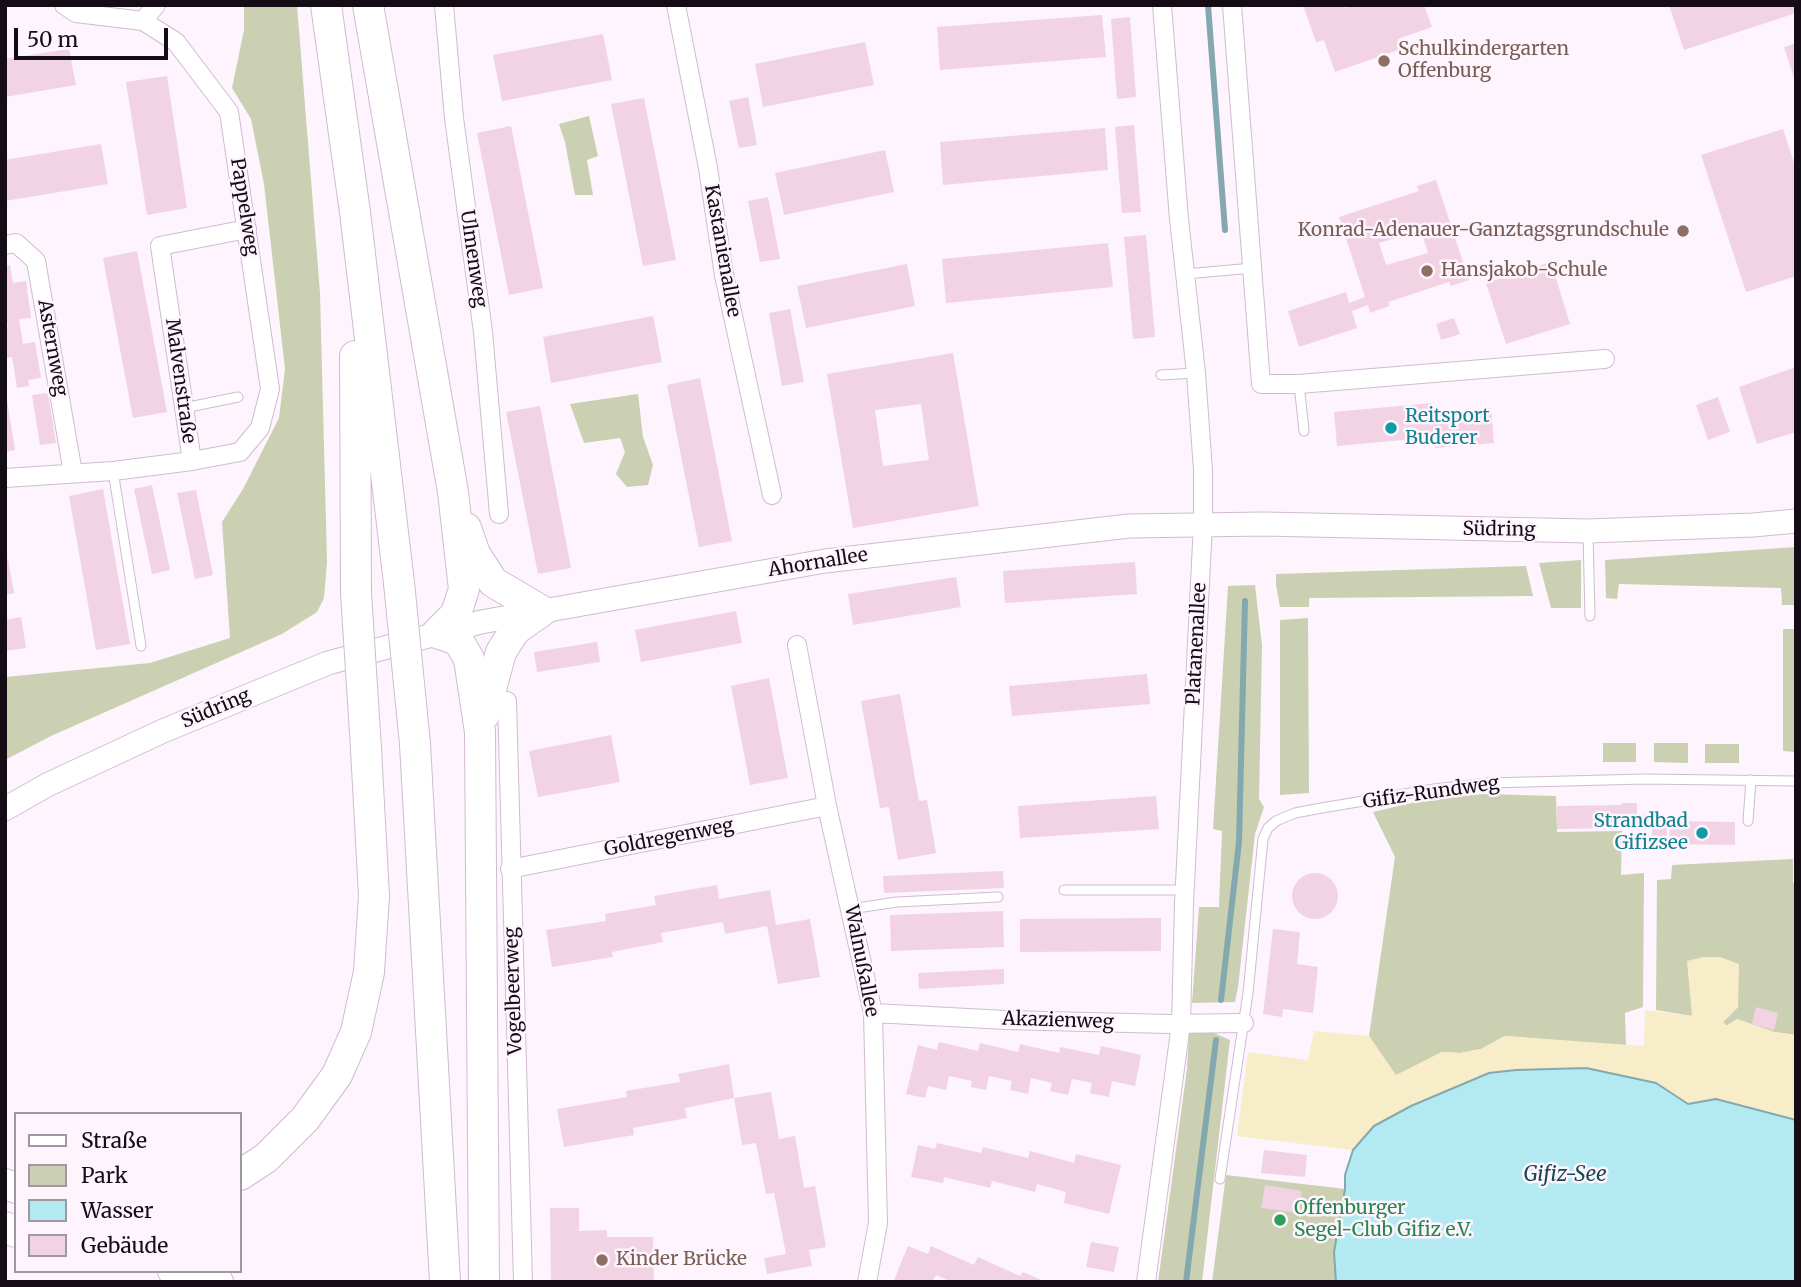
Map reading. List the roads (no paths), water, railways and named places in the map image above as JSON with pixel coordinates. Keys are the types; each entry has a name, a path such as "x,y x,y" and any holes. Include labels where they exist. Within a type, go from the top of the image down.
{"highway":[{"path":"326,5 355,212 399,583 415,744 445,1282"},
{"path":"368,5 453,492 464,589 456,614 437,633 458,640 469,659 480,732 484,1282"},
{"path":"242,1174 266,1158 305,1119 337,1074 356,1032 369,972 374,896 356,593 355,212"},
{"path":"453,492 475,554 493,582 542,611 515,630 501,652 480,732"},
{"path":"181,1273 218,1282"}],"street":[{"name":"Pappelweg","path":"64,5 76,13 142,21 176,42 229,112 270,389 260,428 240,452 192,461"},
{"path":"142,21 156,5"},
{"name":"Ulmenweg","path":"444,5 454,118 483,332 499,514"},
{"name":"Kastanienallee","path":"676,5 708,168 724,275 772,495"},
{"name":"Platanenallee","path":"1146,1282 1181,1024 1203,523 1203,470 1196,373 1185,274 1163,5"},
{"path":"1231,5 1261,384 1299,384 1605,359"},
{"name":"Malvenstraße","path":"5,478 113,471 192,461 160,246 247,229"},
{"name":"Asternweg","path":"5,245 16,243 36,261 74,473"},
{"name":"Südring","path":"1203,523 1588,531 1796,522"},
{"name":"Ahornallee","path":"437,633 542,611 825,561 1114,526 1203,523"},
{"name":"Südring","path":"5,809 47,785 152,737 328,663 437,633"},
{"name":"Walnußallee","path":"797,645 827,806 873,1013 878,1223 867,1282"},
{"name":"Vogelbeerweg","path":"507,701 523,1282"},
{"name":"Goldregenweg","path":"510,869 827,806"},
{"name":"Akazienweg","path":"873,1013 1006,1020 1244,1023"}],"lane":[{"path":"1185,274 1252,268"},
{"path":"1161,375 1196,373"},
{"path":"1299,384 1304,431"},
{"path":"184,408 238,397"},
{"path":"113,471 141,646"},
{"path":"1588,531 1590,616"},
{"name":"Gifiz-Rundweg","path":"1220,1179 1244,1023 1262,839 1276,821 1295,813 1316,809 1434,789 1489,783 1606,779 1796,781"},
{"path":"1748,821 1751,780"},
{"path":"1065,890 1185,890"},
{"path":"850,909 897,902 998,897"}],"water":[{"name":"Gifiz-See","path":"1586,1068 1656,1083 1688,1104 1716,1099 1796,1120 1796,1282 1336,1282 1334,1252 1345,1175 1353,1150 1374,1126 1411,1106 1489,1073"}],"waterway":[{"path":"1208,5 1225,230"},
{"path":"1221,1000 1239,842 1245,601"},
{"path":"1186,1282 1216,1040"}],"place":[{"name":"Schulkindergarten Offenburg","path":"1384,61"},
{"name":"Konrad-Adenauer-Ganztagsgrundschule","path":"1683,231"},
{"name":"Hansjakob-Schule","path":"1427,271"},
{"name":"Reitsport Buderer","path":"1391,428"},
{"name":"Strandbad Gifizsee","path":"1702,833"},
{"name":"Offenburger Segel-Club Gifiz e.V.","path":"1280,1220"},
{"name":"Kinder Brücke","path":"602,1260"}]}
